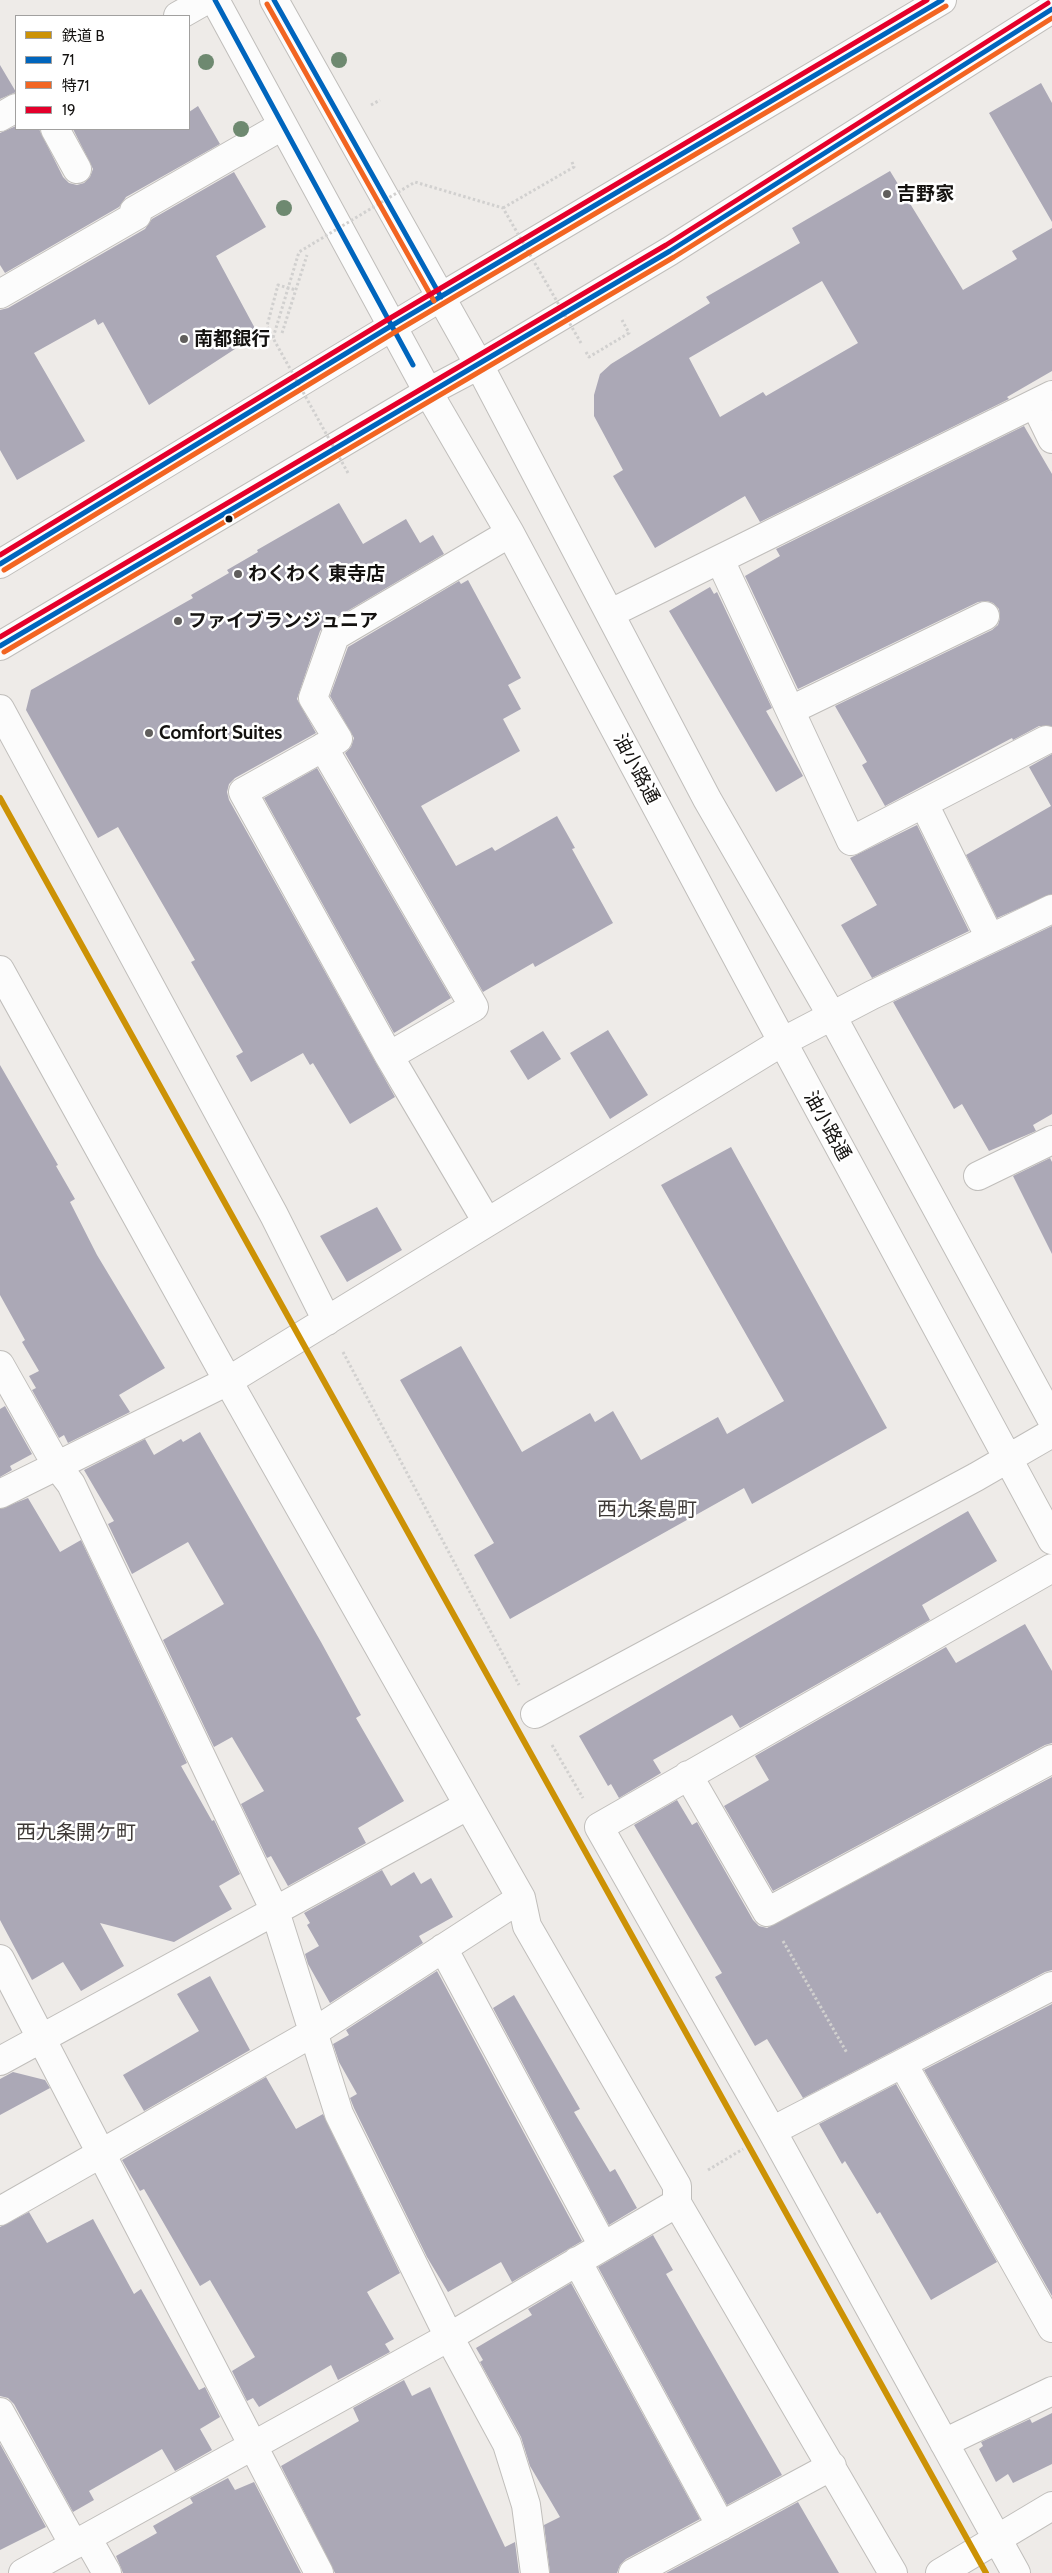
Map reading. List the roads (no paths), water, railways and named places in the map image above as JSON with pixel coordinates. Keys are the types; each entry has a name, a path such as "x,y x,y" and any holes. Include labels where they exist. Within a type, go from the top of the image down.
{"main road":[{"path":"180,15 206,0"},
{"name":"油小路通","path":"214,0 428,392 510,533 782,1042 1052,1540"},
{"path":"274,0 479,365 611,613 707,799 832,1016 1052,1420"},
{"path":"0,564 392,326 942,0"},
{"path":"0,646 428,392 479,365 670,252 1052,8"},
{"path":"0,117 15,109"},
{"path":"0,294 137,215 134,211 282,126"},
{"path":"56,130 77,168"},
{"path":"611,613 1043,400 1052,439"},
{"path":"487,1222 388,1056 243,792 338,738 313,698 335,636 510,533"},
{"path":"720,560 851,841 1046,740"},
{"path":"791,710 985,616"},
{"path":"0,709 269,1206 326,1321"},
{"path":"323,747 474,1007 388,1056"},
{"path":"924,804 990,938"},
{"path":"0,1494 228,1381 782,1042 1052,909"},
{"path":"0,970 228,1381 467,1806 521,1898 527,1926 677,2186 677,2203 893,2573"},
{"path":"978,1176 1052,1140"},
{"path":"0,1365 57,1466 71,1484 275,1911 339,2114 449,2337 507,2444 526,2505 535,2573"},
{"path":"535,1714 1009,1459 1052,1433"},
{"path":"1016,2573 772,2131 599,1827 1052,1568"},
{"path":"688,1775 767,1912 1052,1760"},
{"path":"0,2061 467,1806"},
{"path":"0,2211 314,2032 521,1898"},
{"path":"443,1948 603,2246"},
{"path":"0,1958 319,2573"},
{"path":"772,2131 1052,1986"},
{"path":"903,2064 1052,2328"},
{"path":"23,2573 449,2337 677,2203"},
{"path":"577,2261 721,2526"},
{"path":"944,2443 1052,2390"},
{"path":"0,2412 81,2542 107,2573"},
{"path":"633,2573 832,2466"},
{"path":"940,2573 995,2538 1052,2506"}],"rail line":[{"name":"B","path":"0,798 986,2573"}],"place":[{"name":"吉野家","path":"887,194"},
{"name":"南都銀行","path":"184,339"},
{"name":"わくわく 東寺店","path":"238,574"},
{"name":"ファイブランジュニア","path":"178,621"},
{"name":"Comfort Suites","path":"149,733"}],"district":[{"name":"西九条島町","path":"647,1510"},
{"name":"西九条開ケ町","path":"76,1833"}]}
